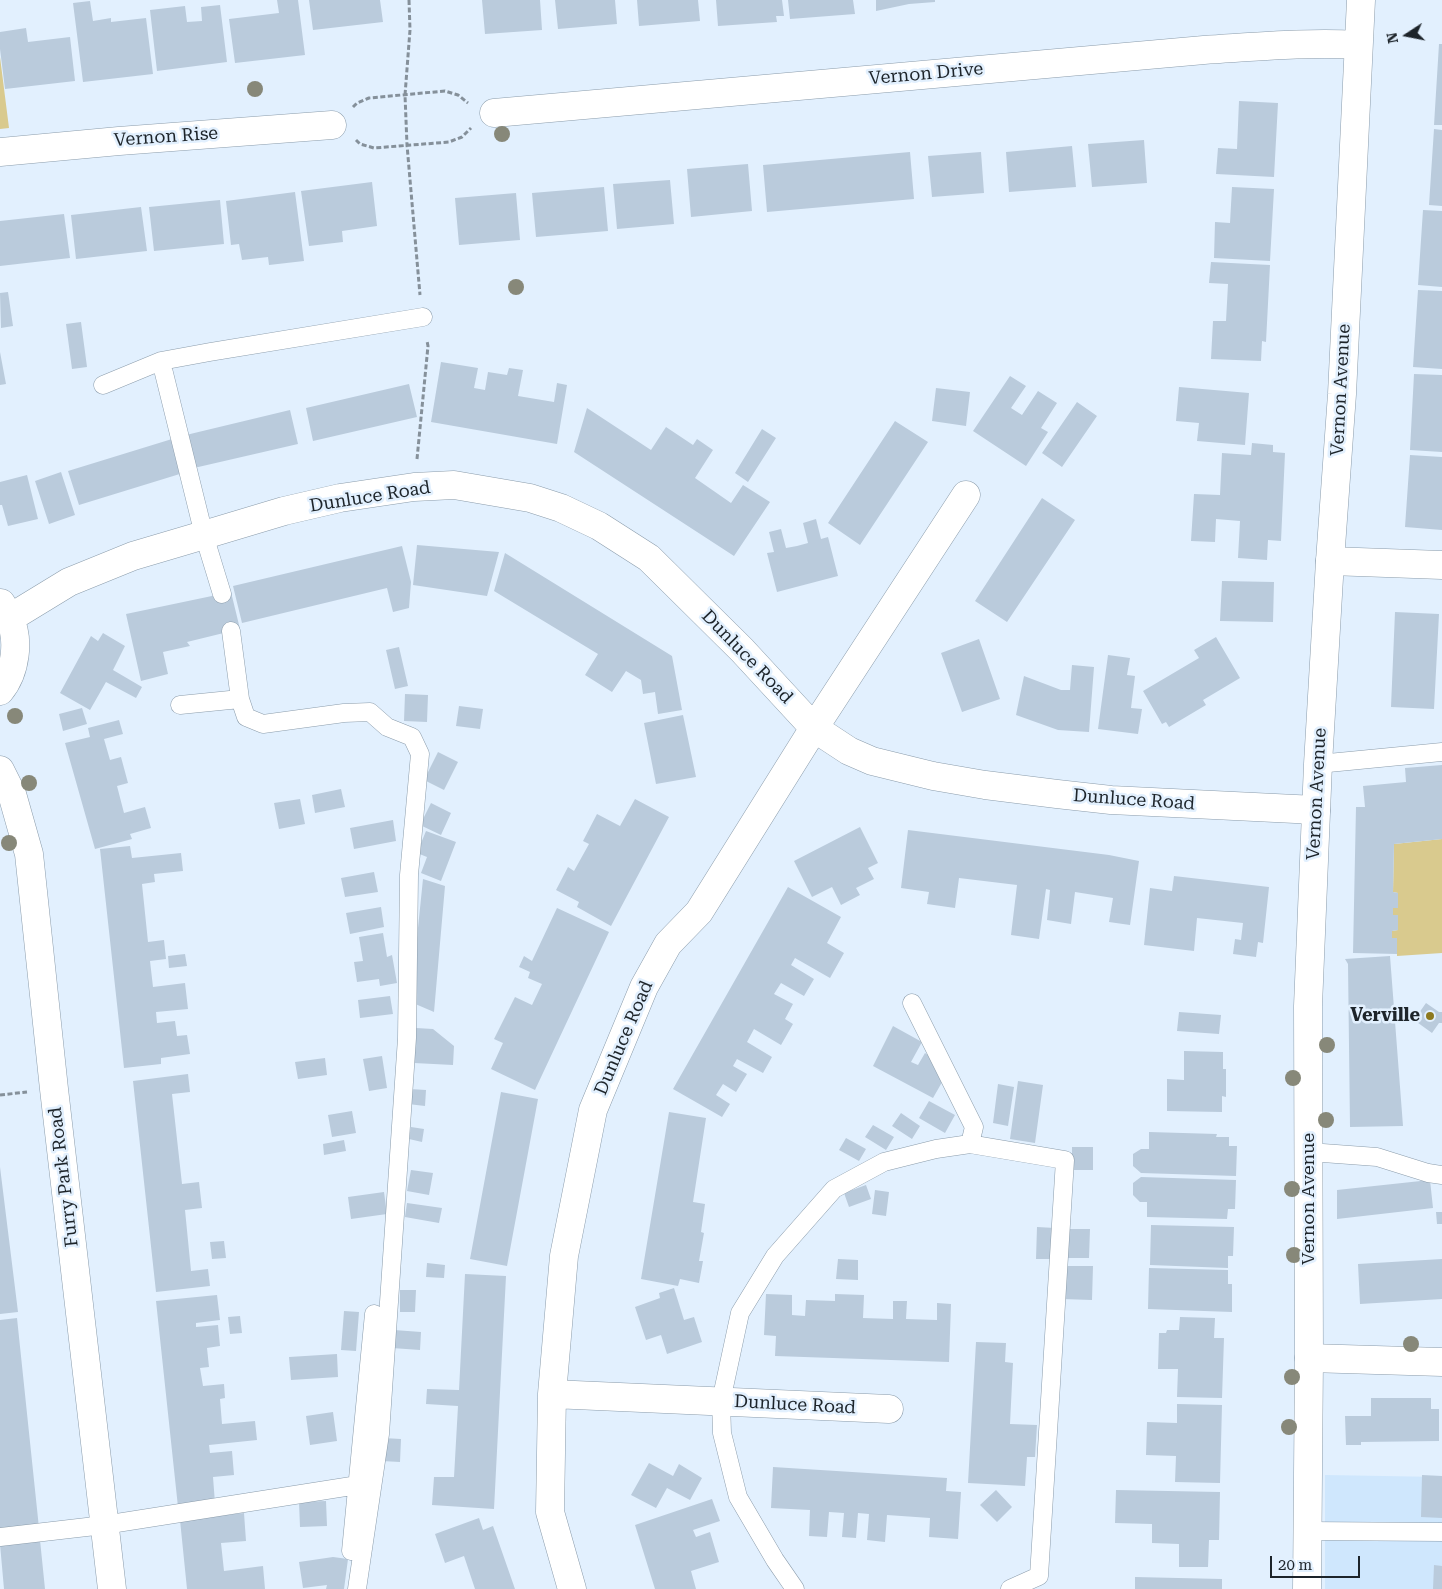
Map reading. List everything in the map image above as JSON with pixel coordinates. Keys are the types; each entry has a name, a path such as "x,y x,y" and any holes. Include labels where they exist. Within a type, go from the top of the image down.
{"street":[{"name":"Vernon Avenue","path":"1307,1589 1310,1358 1308,1006 1318,764 1341,401 1361,0"},
{"name":"Vernon Drive","path":"494,113 1204,50 1269,46 1358,45"},
{"name":"Vernon Rise","path":"0,152 332,125"},
{"name":"Dunluce Road","path":"5,610 134,556 284,512 340,498 414,487 454,486 530,498 561,508 599,526 649,558 742,650 814,728 848,751 872,761 933,776 985,785 1111,800 1316,810"},
{"name":"Dunluce Road","path":"572,1589 550,1512 552,1394 564,1256 593,1110 644,987 668,944 699,912 814,728 966,495"},
{"path":"1330,561 1442,565"},
{"path":"0,691 13,665 15,644 5,610"},
{"name":"Furry Park Road","path":"0,770 12,794 29,854 54,1089 112,1589"},
{"path":"1310,1358 1442,1362"},
{"name":"Dunluce Road","path":"552,1394 889,1409"}],"lane":[{"path":"103,386 161,361 423,317"},
{"path":"161,361 204,535 222,594"},
{"path":"231,631 240,699 246,717 263,724 344,712 370,712 387,727 412,737 420,754 409,876 407,1038 380,1434 357,1589"},
{"path":"180,705 240,699"},
{"path":"1318,764 1442,752"},
{"path":"912,1004 974,1127 970,1144"},
{"path":"795,1589 775,1560 738,1497 722,1434 721,1401 740,1313 775,1256 834,1189 884,1162 936,1149 970,1144 1065,1160 1040,1576 1010,1589"},
{"path":"1309,1152 1377,1156 1428,1173 1442,1175"},
{"path":"347,1589 374,1314"},
{"path":"0,1537 104,1525 358,1485"},
{"path":"1307,1531 1442,1532"}],"path":[{"path":"410,0 410,30 404,95 423,317 428,346 414,487"},
{"path":"332,125 342,120 357,103 370,98 404,95 445,92 458,95 475,108 494,113"},
{"path":"332,125 344,130 360,144 374,148 449,142 462,137 479,120 494,113"}],"shaded area":[{"path":"0,57 9,128 0,129"},
{"path":"1442,839 1442,953 1397,956 1397,938 1392,938 1392,931 1398,930 1398,916 1393,915 1393,908 1398,908 1398,893 1393,892 1394,844"},
{"path":"1325,1475 1442,1477 1442,1589 1325,1589"}],"building":[{"path":"277,0 298,0 305,55 235,63 229,19 279,13"},
{"path":"309,0 380,0 383,22 313,30"},
{"path":"482,0 540,0 542,30 485,34"},
{"path":"555,0 615,0 617,24 558,29"},
{"path":"637,0 698,0 700,21 639,26"},
{"path":"716,0 782,0 784,16 776,16 777,22 718,26"},
{"path":"788,0 853,0 855,14 790,19"},
{"path":"876,0 935,0 935,2 909,4 876,11"},
{"path":"90,1 93,21 111,18 111,22 146,18 153,74 83,82 73,3"},
{"path":"220,5 227,62 157,71 150,10 185,6 187,22 202,21 201,7"},
{"path":"26,28 28,42 70,37 75,81 5,89 0,32"},
{"path":"1439,44 1442,44 1442,125 1434,125"},
{"path":"1239,101 1278,103 1274,177 1216,174 1218,148 1237,149"},
{"path":"1434,129 1442,130 1442,206 1429,205"},
{"path":"1144,140 1147,183 1092,187 1088,144"},
{"path":"1072,146 1076,187 1009,192 1006,152"},
{"path":"910,152 914,199 767,212 763,165"},
{"path":"981,152 984,193 932,197 928,156"},
{"path":"748,164 752,211 691,217 687,169"},
{"path":"670,180 674,224 617,229 613,184"},
{"path":"372,182 377,226 342,231 343,242 309,246 301,191"},
{"path":"604,187 608,231 536,237 532,193"},
{"path":"1232,187 1274,189 1270,261 1214,258 1215,222 1230,223"},
{"path":"295,192 304,261 269,265 268,257 242,260 239,244 231,245 226,201"},
{"path":"516,193 520,240 459,245 455,198"},
{"path":"220,200 224,244 154,251 149,207"},
{"path":"141,207 147,251 76,259 71,215"},
{"path":"1423,210 1442,211 1442,287 1418,285"},
{"path":"64,214 70,258 0,266 0,221"},
{"path":"1211,262 1270,265 1266,342 1262,341 1261,361 1211,359 1213,321 1226,321 1228,284 1209,283"},
{"path":"1418,290 1442,291 1442,369 1413,367"},
{"path":"8,292 13,326 1,328 0,293"},
{"path":"81,322 87,367 72,369 66,324"},
{"path":"0,352 6,384 0,385"},
{"path":"441,362 478,368 474,388 485,390 488,372 507,375 509,368 523,370 518,396 554,402 557,383 567,385 557,444 431,422"},
{"path":"1414,374 1442,375 1442,452 1410,450"},
{"path":"1010,376 1026,386 1011,408 1022,415 1038,391 1057,403 1041,428 1048,432 1026,466 973,431"},
{"path":"409,384 417,417 313,441 306,408"},
{"path":"1179,387 1249,393 1245,445 1197,441 1199,423 1176,421"},
{"path":"936,388 970,392 966,426 932,421"},
{"path":"1077,402 1097,416 1062,467 1042,453"},
{"path":"587,408 651,450 666,427 693,445 697,439 713,450 695,478 731,503 743,485 770,502 734,556 574,452"},
{"path":"290,410 298,444 194,468 186,435"},
{"path":"895,421 928,442 860,545 828,523"},
{"path":"762,429 776,438 748,482 735,473"},
{"path":"172,439 183,473 79,505 68,471"},
{"path":"1252,443 1273,445 1273,452 1285,453 1281,541 1268,540 1267,560 1238,558 1240,521 1216,519 1215,542 1191,541 1194,494 1220,495 1222,453 1251,455"},
{"path":"1410,455 1442,457 1442,530 1405,527"},
{"path":"61,472 75,515 49,524 35,481"},
{"path":"27,475 38,519 8,526 2,505 0,505 0,482"},
{"path":"1042,498 1075,520 1007,622 975,601"},
{"path":"816,519 821,539 828,537 838,576 777,592 767,553 774,552 769,532 781,529 786,548 808,543 803,523"},
{"path":"417,545 499,552 487,596 413,585"},
{"path":"402,546 411,582 409,608 393,612 387,588 242,623 233,586"},
{"path":"505,553 672,656 682,710 658,714 655,692 643,694 641,680 626,671 612,692 585,675 598,654 494,591"},
{"path":"1222,581 1274,582 1273,622 1220,621"},
{"path":"231,592 240,629 187,642 190,646 163,652 168,674 141,681 126,614"},
{"path":"1395,612 1439,614 1434,709 1391,707"},
{"path":"103,633 125,646 113,670 142,687 136,698 106,682 90,710 60,693 91,636 98,641"},
{"path":"1216,637 1240,678 1203,700 1206,705 1169,727 1166,722 1162,724 1143,691 1199,658 1194,650"},
{"path":"979,639 1000,699 962,712 941,653"},
{"path":"399,647 408,686 395,689 386,650"},
{"path":"1108,655 1130,658 1127,675 1135,676 1131,708 1142,709 1138,734 1098,729"},
{"path":"1072,665 1094,667 1089,732 1058,730 1016,715 1024,676 1061,690 1070,690"},
{"path":"405,694 428,695 427,722 404,721"},
{"path":"459,706 483,709 480,729 456,726"},
{"path":"82,708 87,724 63,731 59,714"},
{"path":"683,715 696,777 656,784 644,723"},
{"path":"119,720 123,734 104,739 110,760 121,757 128,783 117,786 124,813 145,807 151,828 130,834 132,839 95,849 65,743 90,737 88,728"},
{"path":"438,752 458,762 444,790 424,780"},
{"path":"1442,765 1442,839 1394,844 1393,892 1398,893 1398,908 1393,908 1393,915 1398,915 1398,930 1392,931 1392,938 1397,938 1397,954 1353,953 1356,807 1365,807 1363,786 1406,782 1405,768"},
{"path":"341,789 345,807 315,813 312,795"},
{"path":"300,799 305,824 279,829 274,803"},
{"path":"635,799 669,817 611,926 577,907 579,902 556,890 568,867 574,871 589,844 583,841 597,814 620,826"},
{"path":"431,803 451,813 441,835 420,825"},
{"path":"393,820 396,841 354,849 350,828"},
{"path":"860,827 878,863 868,868 874,879 856,888 860,895 841,905 832,887 812,897 794,861"},
{"path":"908,830 1109,855 1139,861 1130,925 1109,922 1113,898 1075,892 1071,924 1047,920 1050,890 1046,889 1039,939 1011,935 1017,885 959,878 955,908 927,904 929,892 901,888"},
{"path":"426,831 456,842 441,881 421,873 427,857 417,853"},
{"path":"130,846 132,858 181,853 183,871 154,874 155,882 142,884 148,942 164,940 166,959 150,961 153,987 185,983 188,1009 156,1012 157,1023 175,1021 177,1036 187,1035 190,1054 161,1058 161,1064 124,1068 100,849"},
{"path":"374,872 378,892 345,897 341,878"},
{"path":"1174,876 1269,887 1263,943 1258,942 1256,957 1233,954 1235,939 1241,940 1243,923 1197,918 1194,951 1144,945 1150,888 1172,891"},
{"path":"423,879 445,886 434,1012 413,1003 414,967"},
{"path":"788,887 841,917 827,943 844,953 830,978 795,958 791,965 814,979 804,996 781,983 774,994 793,1004 785,1019 793,1024 781,1045 754,1029 747,1042 772,1057 763,1073 737,1059 733,1066 747,1074 736,1092 723,1084 716,1095 730,1104 722,1117 673,1089"},
{"path":"381,907 384,927 350,934 346,913"},
{"path":"557,908 609,932 535,1090 491,1069 503,1043 494,1039 515,997 532,1005 542,984 528,978 530,972 519,967 524,956 532,961"},
{"path":"383,933 387,957 392,955 397,983 380,986 379,979 357,982 354,962 363,961 359,937"},
{"path":"185,954 187,966 169,968 168,956"},
{"path":"1390,956 1403,1126 1350,1127 1348,964 1345,959"},
{"path":"390,996 393,1014 360,1018 358,1000"},
{"name":"Verville","path":"1426,1003 1442,1012 1442,1023 1439,1023 1432,1033 1414,1020"},
{"path":"1179,1012 1221,1015 1219,1034 1177,1031"},
{"path":"893,1026 922,1042 911,1062 918,1065 925,1053 938,1062 945,1077 933,1098 873,1066"},
{"path":"416,1028 433,1029 454,1046 453,1065 414,1063"},
{"path":"1184,1051 1223,1052 1223,1069 1226,1069 1226,1097 1222,1096 1222,1112 1167,1111 1167,1079 1184,1080"},
{"path":"382,1056 387,1088 369,1091 363,1059"},
{"path":"325,1058 327,1075 298,1079 295,1062"},
{"path":"188,1074 190,1092 172,1094 182,1184 199,1182 202,1208 185,1210 191,1271 208,1269 210,1286 156,1292 133,1081"},
{"path":"1018,1081 1043,1085 1035,1143 1010,1139"},
{"path":"998,1084 1014,1087 1008,1126 993,1123"},
{"path":"410,1089 426,1090 425,1106 408,1104"},
{"path":"501,1092 538,1099 507,1266 470,1259"},
{"path":"929,1101 955,1115 945,1133 919,1118"},
{"path":"352,1111 356,1133 332,1137 328,1115"},
{"path":"669,1112 706,1118 693,1202 705,1204 701,1232 704,1233 699,1261 703,1261 699,1283 680,1279 678,1286 641,1279"},
{"path":"901,1113 920,1126 912,1139 892,1126"},
{"path":"873,1125 894,1137 886,1150 865,1137"},
{"path":"411,1127 424,1129 422,1142 409,1139"},
{"path":"1149,1132 1217,1134 1216,1137 1229,1137 1229,1146 1237,1146 1236,1176 1141,1173 1133,1166 1133,1154 1141,1149 1149,1149"},
{"path":"846,1138 866,1149 859,1161 839,1150"},
{"path":"344,1140 346,1151 324,1155 323,1144"},
{"path":"1072,1147 1093,1147 1093,1170 1072,1170"},
{"path":"0,1167 18,1312 0,1314"},
{"path":"411,1170 433,1173 429,1195 407,1191"},
{"path":"1141,1177 1236,1180 1235,1209 1228,1209 1227,1219 1147,1217 1147,1202 1140,1202 1133,1195 1133,1183"},
{"path":"1430,1180 1433,1208 1337,1219 1337,1190"},
{"path":"866,1185 871,1199 849,1207 844,1193"},
{"path":"875,1190 889,1192 886,1216 872,1214"},
{"path":"384,1192 387,1214 351,1219 348,1197"},
{"path":"407,1203 442,1208 439,1223 405,1217"},
{"path":"1436,1212 1442,1212 1442,1224 1437,1224"},
{"path":"1151,1225 1234,1227 1233,1256 1228,1256 1228,1268 1150,1265"},
{"path":"1037,1227 1055,1228 1054,1259 1036,1259"},
{"path":"1066,1229 1090,1229 1089,1258 1066,1258"},
{"path":"224,1241 226,1258 212,1259 210,1242"},
{"path":"838,1259 858,1260 858,1280 836,1279"},
{"path":"1442,1259 1442,1299 1360,1304 1358,1264"},
{"path":"427,1263 445,1265 444,1278 426,1277"},
{"path":"1063,1266 1093,1266 1092,1300 1062,1299"},
{"path":"1149,1268 1228,1270 1228,1284 1232,1284 1232,1312 1148,1309"},
{"path":"465,1274 506,1276 494,1509 432,1505 434,1477 454,1477 458,1406 426,1404 427,1389 459,1390"},
{"path":"674,1288 684,1320 694,1317 702,1342 667,1354 661,1335 646,1340 635,1307 660,1298 659,1293"},
{"path":"400,1290 416,1290 415,1312 400,1312"},
{"path":"766,1294 792,1295 792,1315 805,1316 806,1300 835,1301 835,1294 864,1295 863,1318 893,1319 893,1301 907,1301 906,1319 937,1320 937,1303 951,1304 949,1362 775,1356 776,1336 764,1335"},
{"path":"217,1295 220,1320 196,1323 196,1327 218,1325 220,1346 207,1348 209,1367 200,1368 203,1386 224,1384 225,1398 220,1399 222,1424 255,1421 257,1440 209,1445 210,1453 232,1451 234,1475 213,1477 215,1503 178,1507 156,1301"},
{"path":"344,1311 359,1312 356,1351 341,1350"},
{"path":"240,1316 242,1333 230,1334 228,1317"},
{"path":"1180,1317 1215,1318 1214,1338 1224,1338 1222,1398 1177,1397 1178,1369 1158,1369 1159,1333 1166,1333 1167,1330 1179,1330"},
{"path":"17,1318 39,1528 0,1532 0,1320"},
{"path":"394,1330 421,1332 420,1350 392,1348"},
{"path":"976,1342 1006,1343 1005,1362 1013,1363 1010,1424 1037,1425 1035,1457 1027,1457 1025,1486 968,1483"},
{"path":"337,1354 338,1377 291,1380 289,1357"},
{"path":"1371,1398 1431,1398 1431,1409 1439,1409 1439,1441 1361,1442 1361,1445 1346,1445 1345,1416 1371,1416"},
{"path":"1177,1404 1222,1405 1220,1483 1175,1482 1176,1456 1146,1455 1147,1422 1177,1423"},
{"path":"333,1412 337,1441 310,1445 306,1416"},
{"path":"383,1438 401,1439 400,1462 382,1461"},
{"path":"649,1463 673,1476 679,1464 702,1478 690,1500 667,1488 656,1508 631,1495"},
{"path":"773,1467 947,1478 946,1491 961,1492 958,1539 929,1537 930,1518 887,1515 885,1542 867,1540 869,1514 858,1513 856,1538 842,1537 844,1513 829,1512 827,1537 809,1536 810,1510 771,1508"},
{"path":"1422,1475 1442,1476 1442,1518 1421,1517"},
{"path":"996,1490 1012,1507 997,1522 980,1505"},
{"path":"1116,1490 1220,1492 1219,1540 1209,1540 1208,1567 1179,1567 1179,1544 1152,1543 1152,1524 1115,1523"},
{"path":"712,1499 720,1521 693,1530 696,1537 710,1532 719,1562 691,1571 696,1589 655,1589 635,1525"},
{"path":"326,1501 327,1526 300,1527 299,1502"},
{"path":"244,1513 246,1541 221,1543 224,1571 263,1566 265,1589 187,1589 180,1520"},
{"path":"479,1518 483,1530 493,1526 515,1589 475,1589 464,1556 445,1563 435,1534"},
{"path":"40,1540 45,1589 4,1589 0,1544"},
{"path":"333,1557 348,1559 344,1589 326,1589 327,1585 303,1588 299,1562"},
{"path":"1434,1565 1442,1566 1442,1589 1433,1589"},
{"path":"1135,1577 1222,1579 1222,1589 1135,1589"}],"place":[{"name":"Verville","path":"1430,1016"}]}
